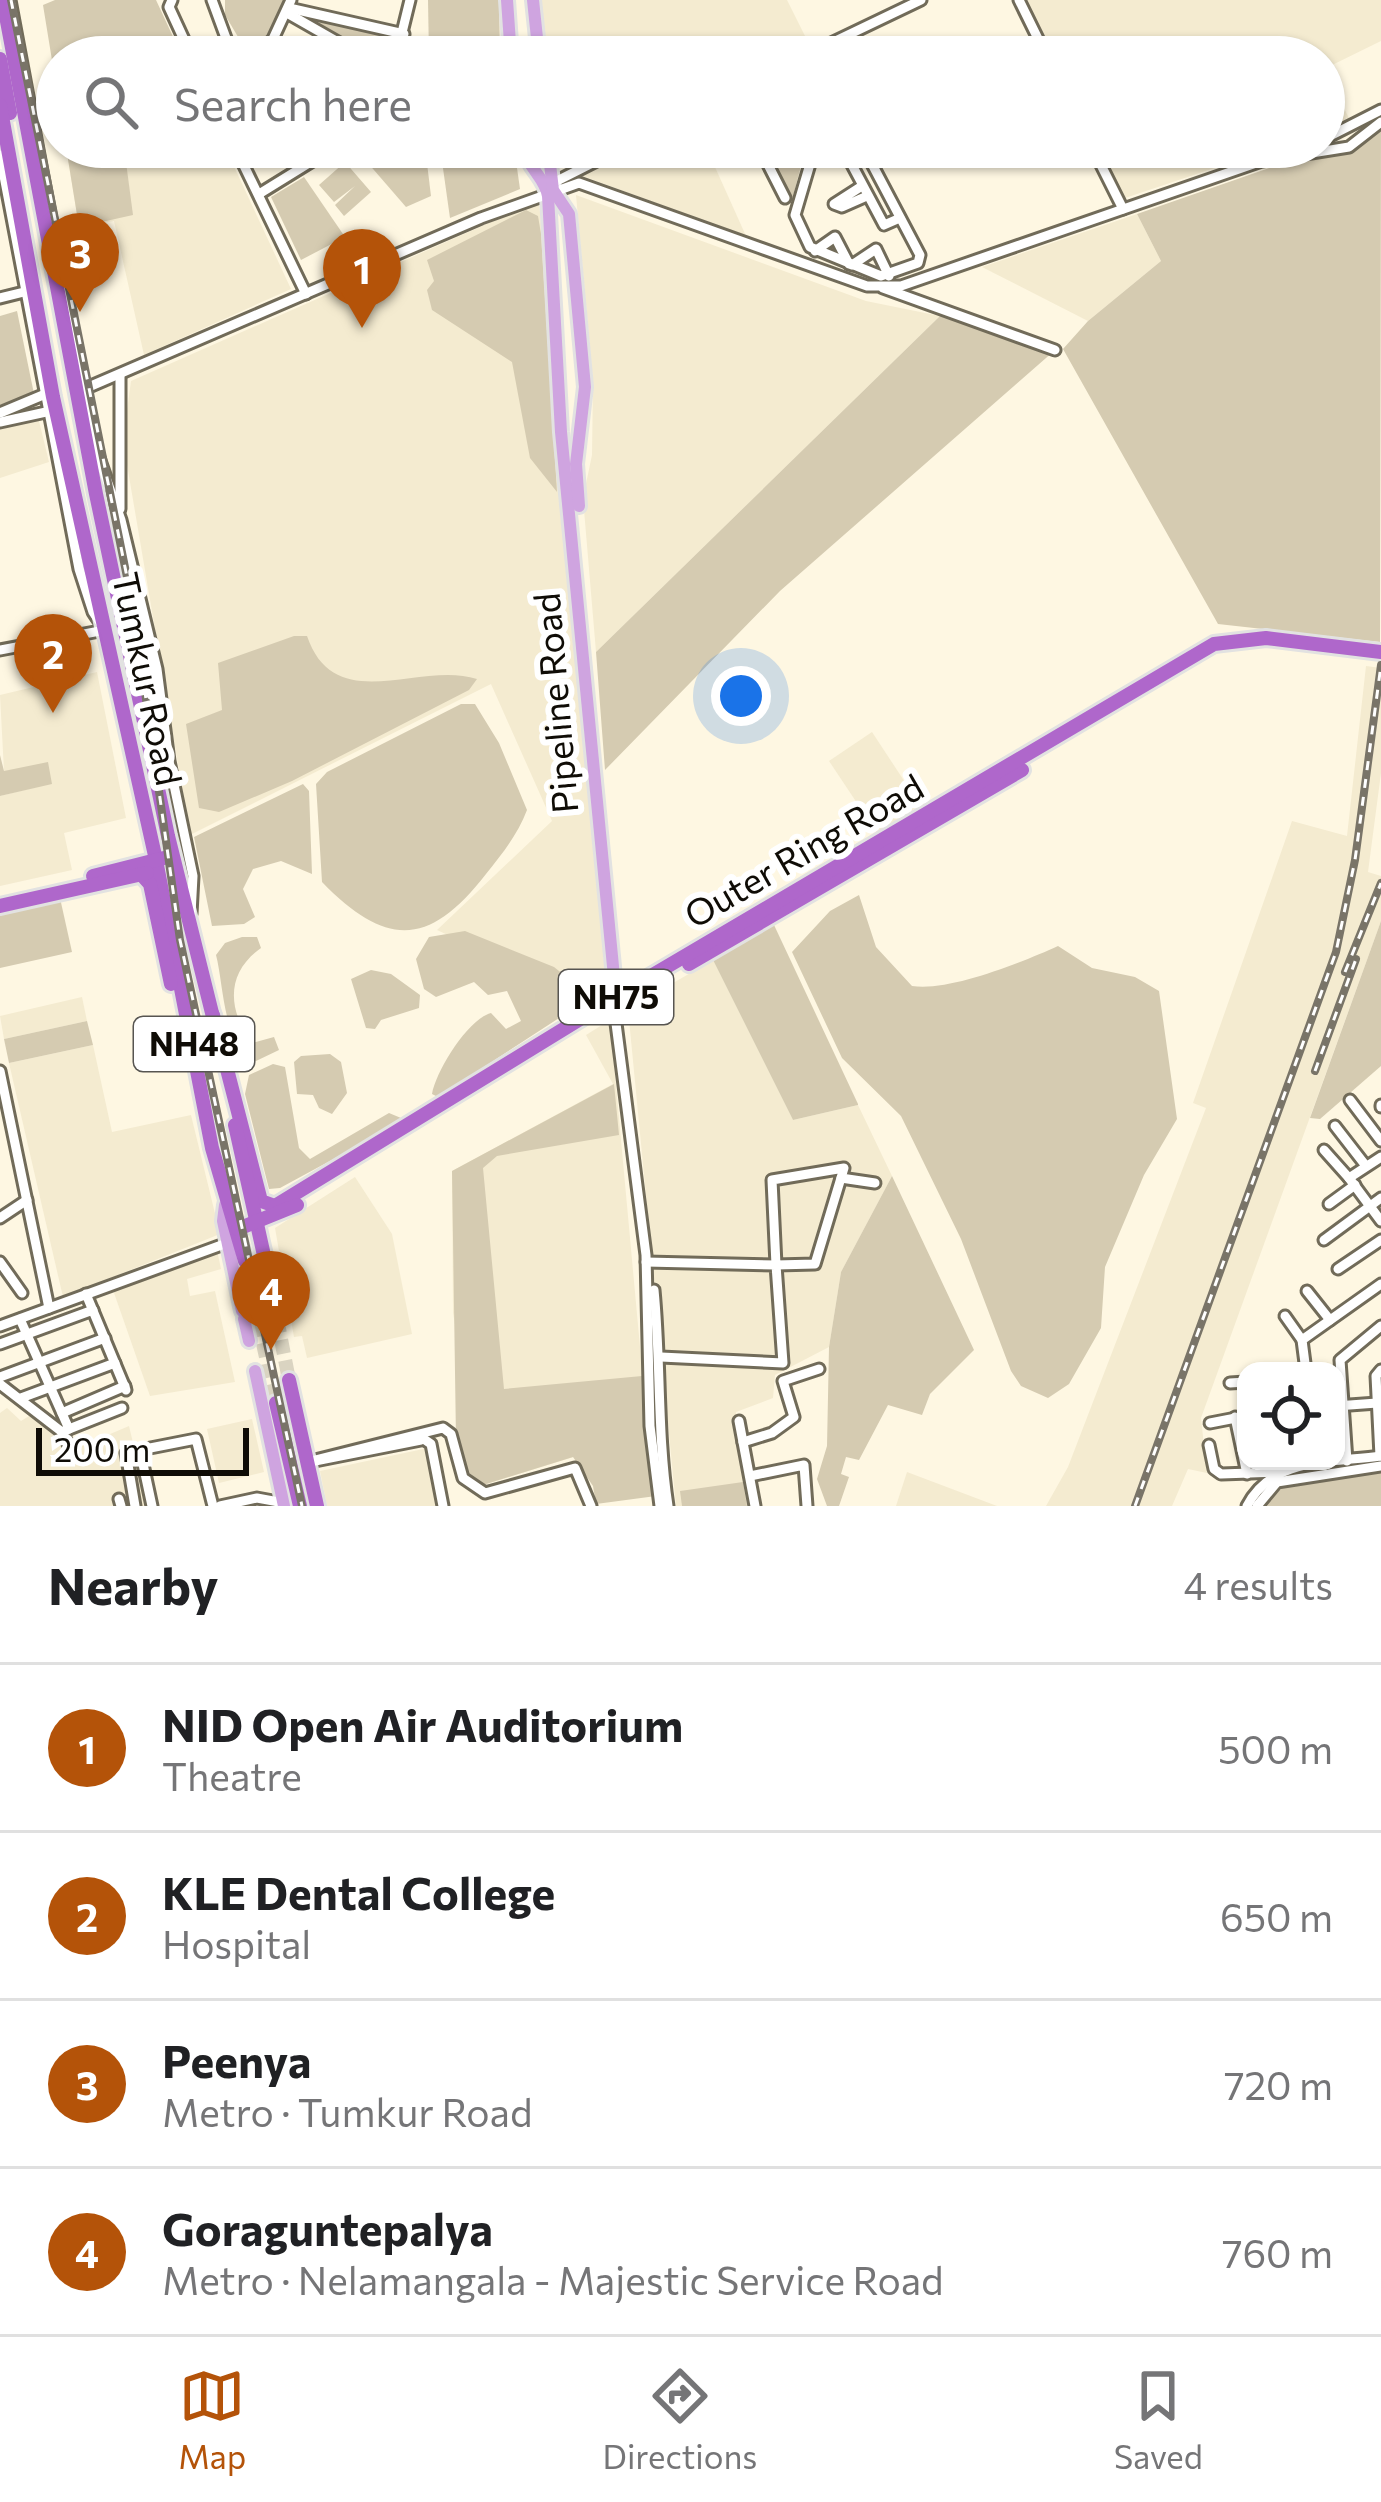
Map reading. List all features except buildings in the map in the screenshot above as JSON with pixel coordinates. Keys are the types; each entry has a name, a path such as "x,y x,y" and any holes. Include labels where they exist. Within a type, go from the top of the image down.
{"highway":[{"name":"NH48","path":"7,0 36,159"},
{"path":"0,10 72,393 77,491"},
{"path":"0,59 97,494"},
{"name":"Tumkur Road","path":"0,105 53,398 157,866 225,1205 234,1213 230,1237 245,1261"},
{"name":"NH48","path":"38,168 104,526"},
{"path":"104,526 121,520"},
{"name":"Tumkur Road","path":"104,526 174,862 189,907 269,1278"},
{"name":"Outer Ring Road","path":"213,1015 261,1201 269,1207 1214,644 1250,637 1381,656"},
{"path":"0,897 174,862"},
{"path":"0,907 141,874 157,866"},
{"path":"141,874 150,884 199,1112 208,1125"},
{"path":"164,903 189,907"},
{"name":"Outer Ring Road","path":"230,1237 307,1199 615,1002"},
{"path":"289,1380 317,1506"},
{"path":"276,1403 289,1505"}],"main road":[{"path":"507,0 510,36"},
{"path":"533,0 537,36"},
{"name":"Pipeline Road","path":"530,168 569,214 585,387 576,464 615,1002"},
{"name":"Pipeline Road","path":"549,168 561,432 613,960"},
{"path":"230,1237 254,1367 289,1505"}],"street":[{"path":"7,0 72,393 121,520 157,669 169,761 193,876 189,907"},
{"path":"172,0 169,7 182,36"},
{"path":"212,0 225,36"},
{"path":"289,7 404,34 408,0"},
{"path":"846,36 921,0"},
{"path":"1019,0 1037,36"},
{"path":"273,36 289,7"},
{"path":"289,7 332,36"},
{"path":"1345,128 1381,110"},
{"path":"1345,148 1381,122"},
{"path":"0,154 79,569 106,633 0,653"},
{"path":"246,168 305,294"},
{"path":"259,194 297,168"},
{"path":"72,393 585,168"},
{"path":"770,168 785,198"},
{"path":"809,168 795,215 825,255 889,276 921,258 874,168"},
{"path":"853,168 884,226 900,218"},
{"path":"1102,168 1123,209"},
{"path":"878,286 901,286 1247,168"},
{"path":"550,187 578,183 615,192 1055,350"},
{"path":"826,271 825,255 835,237 851,264"},
{"path":"0,249 15,246"},
{"path":"851,264 876,249 889,276"},
{"path":"0,298 23,292"},
{"path":"119,376 121,520"},
{"path":"0,413 43,395"},
{"path":"0,422 46,412"},
{"path":"615,1002 661,1357 657,1421 664,1506"},
{"path":"0,1077 5,1120 49,1308"},
{"path":"1350,1100 1381,1141"},
{"path":"1334,1126 1366,1166"},
{"path":"1324,1150 1381,1221"},
{"path":"1329,1204 1381,1157"},
{"path":"646,1262 776,1265 815,1264 844,1168 772,1180 776,1265 783,1363 661,1357"},
{"path":"841,1178 875,1183"},
{"path":"1324,1240 1381,1198"},
{"path":"0,1218 27,1199"},
{"path":"2,1321 135,1277 230,1237"},
{"path":"1338,1269 1381,1240"},
{"path":"0,1262 22,1293"},
{"path":"646,1262 650,1426 664,1506"},
{"path":"0,1290 13,1280"},
{"path":"1302,1340 1381,1284"},
{"path":"1307,1291 1330,1320"},
{"path":"62,1413 125,1388 86,1294"},
{"path":"0,1344 93,1310"},
{"path":"1285,1316 1302,1340 1305,1362"},
{"path":"20,1318 62,1413 70,1448"},
{"path":"1340,1362 1381,1326"},
{"path":"66,1430 0,1381 105,1338"},
{"path":"0,1407 115,1363"},
{"path":"743,1442 772,1433 794,1417 784,1381 819,1369"},
{"path":"1345,1446 1347,1460 1381,1456 1380,1371"},
{"path":"1230,1383 1237,1383"},
{"path":"1345,1405 1377,1402"},
{"path":"66,1430 122,1408"},
{"path":"1210,1423 1237,1418"},
{"path":"739,1420 755,1506"},
{"path":"307,1462 449,1431 457,1468 485,1493 575,1468 591,1506"},
{"path":"421,1436 430,1444 443,1506"},
{"path":"152,1506 140,1450 195,1439 216,1506 257,1498 289,1505"},
{"path":"1209,1445 1217,1472 1265,1470"},
{"path":"126,1453 135,1506"},
{"path":"750,1476 804,1465 807,1506"},
{"path":"1345,1467 1381,1466"},
{"path":"556,1470 572,1474 579,1489"},
{"path":"1247,1470 1247,1474"},
{"path":"1247,1506 1264,1478 1275,1470"},
{"path":"1257,1506 1277,1482 1308,1470"}],"shaded area":[{"path":"55,0 156,0 173,36 48,36 43,5"},
{"path":"225,0 286,0 269,36 238,36 225,15"},
{"path":"428,0 499,0 500,36 429,36"},
{"path":"540,0 787,0 805,36 544,36"},
{"path":"1025,0 1381,0 1381,41 1345,59 1345,36 1043,36"},
{"path":"292,12 386,36 335,36"},
{"path":"1381,113 1380,642 1218,624 1063,349 1088,321 1161,261 1137,214 1269,168 1345,168 1345,141"},
{"path":"69,168 235,168 291,289 144,355 114,221 79,227"},
{"path":"69,168 127,168 133,215 79,227"},
{"path":"338,168 350,168 371,192 344,216 335,205 355,186 334,202 319,185"},
{"path":"372,168 428,168 431,196 406,207"},
{"path":"443,168 517,168 520,189 450,218"},
{"path":"595,168 715,168 746,236 580,175"},
{"path":"772,168 800,168 791,204"},
{"path":"1110,168 1214,168 1125,198"},
{"path":"304,177 345,237 301,260 271,197"},
{"path":"576,195 866,301 940,316 596,652 583,498 592,455 593,381"},
{"path":"539,201 607,997 595,1004 437,930 552,821 491,684 190,835 123,441 131,381"},
{"path":"526,210 538,216 541,234 557,492 530,458 512,362 432,310 427,290 434,281 427,260"},
{"path":"1137,214 1161,261 1088,321 982,267"},
{"path":"17,311 34,394 0,405 0,316"},
{"path":"940,316 1054,351 780,591 605,770 596,652"},
{"path":"38,417 49,462 0,478 0,430"},
{"path":"294,636 307,636 320,661 337,675 358,681 454,675 477,679 469,690 292,781 219,812 199,808 186,724 222,710 218,663"},
{"path":"1366,666 1381,668 1381,773 1368,872 1381,876 1381,921 1201,1418 1207,1473 1188,1469 1172,1506 1046,1506 1068,1467 1206,1108 1193,1103 1292,821 1347,836"},
{"path":"97,672 126,818 64,833 72,870 0,886 0,796 52,783 4,771 0,695"},
{"path":"461,704 475,704 499,743 527,810 498,859 446,915 427,926 388,928 346,904 322,882 316,784 327,772"},
{"path":"872,732 920,805 877,833 829,761"},
{"path":"0,755 4,771 48,762 52,784 0,796"},
{"path":"303,784 309,791 312,874 281,861 253,869 243,889 255,917 244,924 212,926 194,837"},
{"path":"859,895 876,947 912,986 965,980 1058,946 1092,968 1135,977 1159,991 1177,1119 1144,1175 1105,1267 1101,1328 1069,1384 1048,1398 1021,1386 1011,1371 961,1239 901,1116 842,1058 792,952 830,911"},
{"path":"60,898 72,952 0,968 0,911"},
{"path":"1381,921 1381,1066 1320,1119 1310,1118"},
{"path":"774,925 858,1105 793,1120 713,960"},
{"path":"465,931 554,967 579,987 579,1005 438,1097 432,1094 440,1072 473,1025 491,1013 506,1029 521,1021 507,991 488,995 474,982 436,997 424,989 416,959 429,937"},
{"path":"257,937 261,948 236,980 238,1017 252,1043 274,1037 279,1050 256,1061 245,1054 231,1030 216,955 225,943"},
{"path":"713,960 793,1120 858,1105 892,1176 841,1272 829,1347 775,1375 773,1398 736,1412 753,1506 676,1506 628,1009"},
{"path":"371,970 391,974 420,995 419,1008 381,1020 375,1029 366,1028 351,979"},
{"path":"82,997 87,1021 4,1039 0,1016"},
{"path":"610,1020 648,1434 483,1485 453,1313 452,1171 613,1084 586,1035"},
{"path":"87,1021 93,1045 9,1063 4,1039"},
{"path":"93,1045 112,1132 191,1115 220,1234 63,1297 9,1063"},
{"path":"330,1054 341,1062 347,1093 332,1114 319,1108 313,1095 297,1094 294,1062 301,1056"},
{"path":"273,1064 285,1067 299,1148 310,1159 389,1113 401,1118 400,1123 280,1188 269,1189 245,1094 249,1075"},
{"path":"614,1084 619,1135 497,1156 483,1168 504,1389 642,1376 656,1496 596,1504 593,1486 573,1457 483,1485 465,1471 456,1439 452,1171"},
{"path":"892,1176 974,1350 930,1394 922,1415 888,1405 859,1460 846,1457 841,1474 849,1477 839,1506 827,1506 817,1479 827,1446 829,1347 841,1272"},
{"path":"355,1177 392,1234 412,1334 307,1358 302,1336 294,1337 275,1228"},
{"path":"217,1250 221,1269 187,1279 190,1296 215,1291 235,1382 150,1396 113,1290"},
{"path":"7,1408 21,1421 34,1413 70,1451 129,1426 148,1506 0,1506 0,1413"},
{"path":"252,1419 264,1472 219,1483 207,1429"},
{"path":"428,1448 442,1506 327,1506 320,1471"},
{"path":"1381,1471 1381,1506 1264,1506 1283,1487"},
{"path":"907,1472 997,1506 896,1506"},
{"path":"743,1482 747,1506 682,1506 680,1491"}],"tunnel":[{"path":"245,1261 276,1403"},
{"path":"269,1278 289,1380"}],"railway":[{"path":"11,0 36,124"},
{"path":"45,168 133,607 180,940 302,1506"},
{"path":"1135,1506 1336,952 1355,860 1381,665"},
{"path":"1345,972 1381,883"},
{"path":"1315,1071 1356,959"}],"place":[{"name":"Peenya","path":"80,312"},
{"name":"NID Open Air Auditorium","path":"362,328"},
{"name":"KLE Dental College","path":"53,713"},
{"name":"Goraguntepalya","path":"271,1350"}]}
